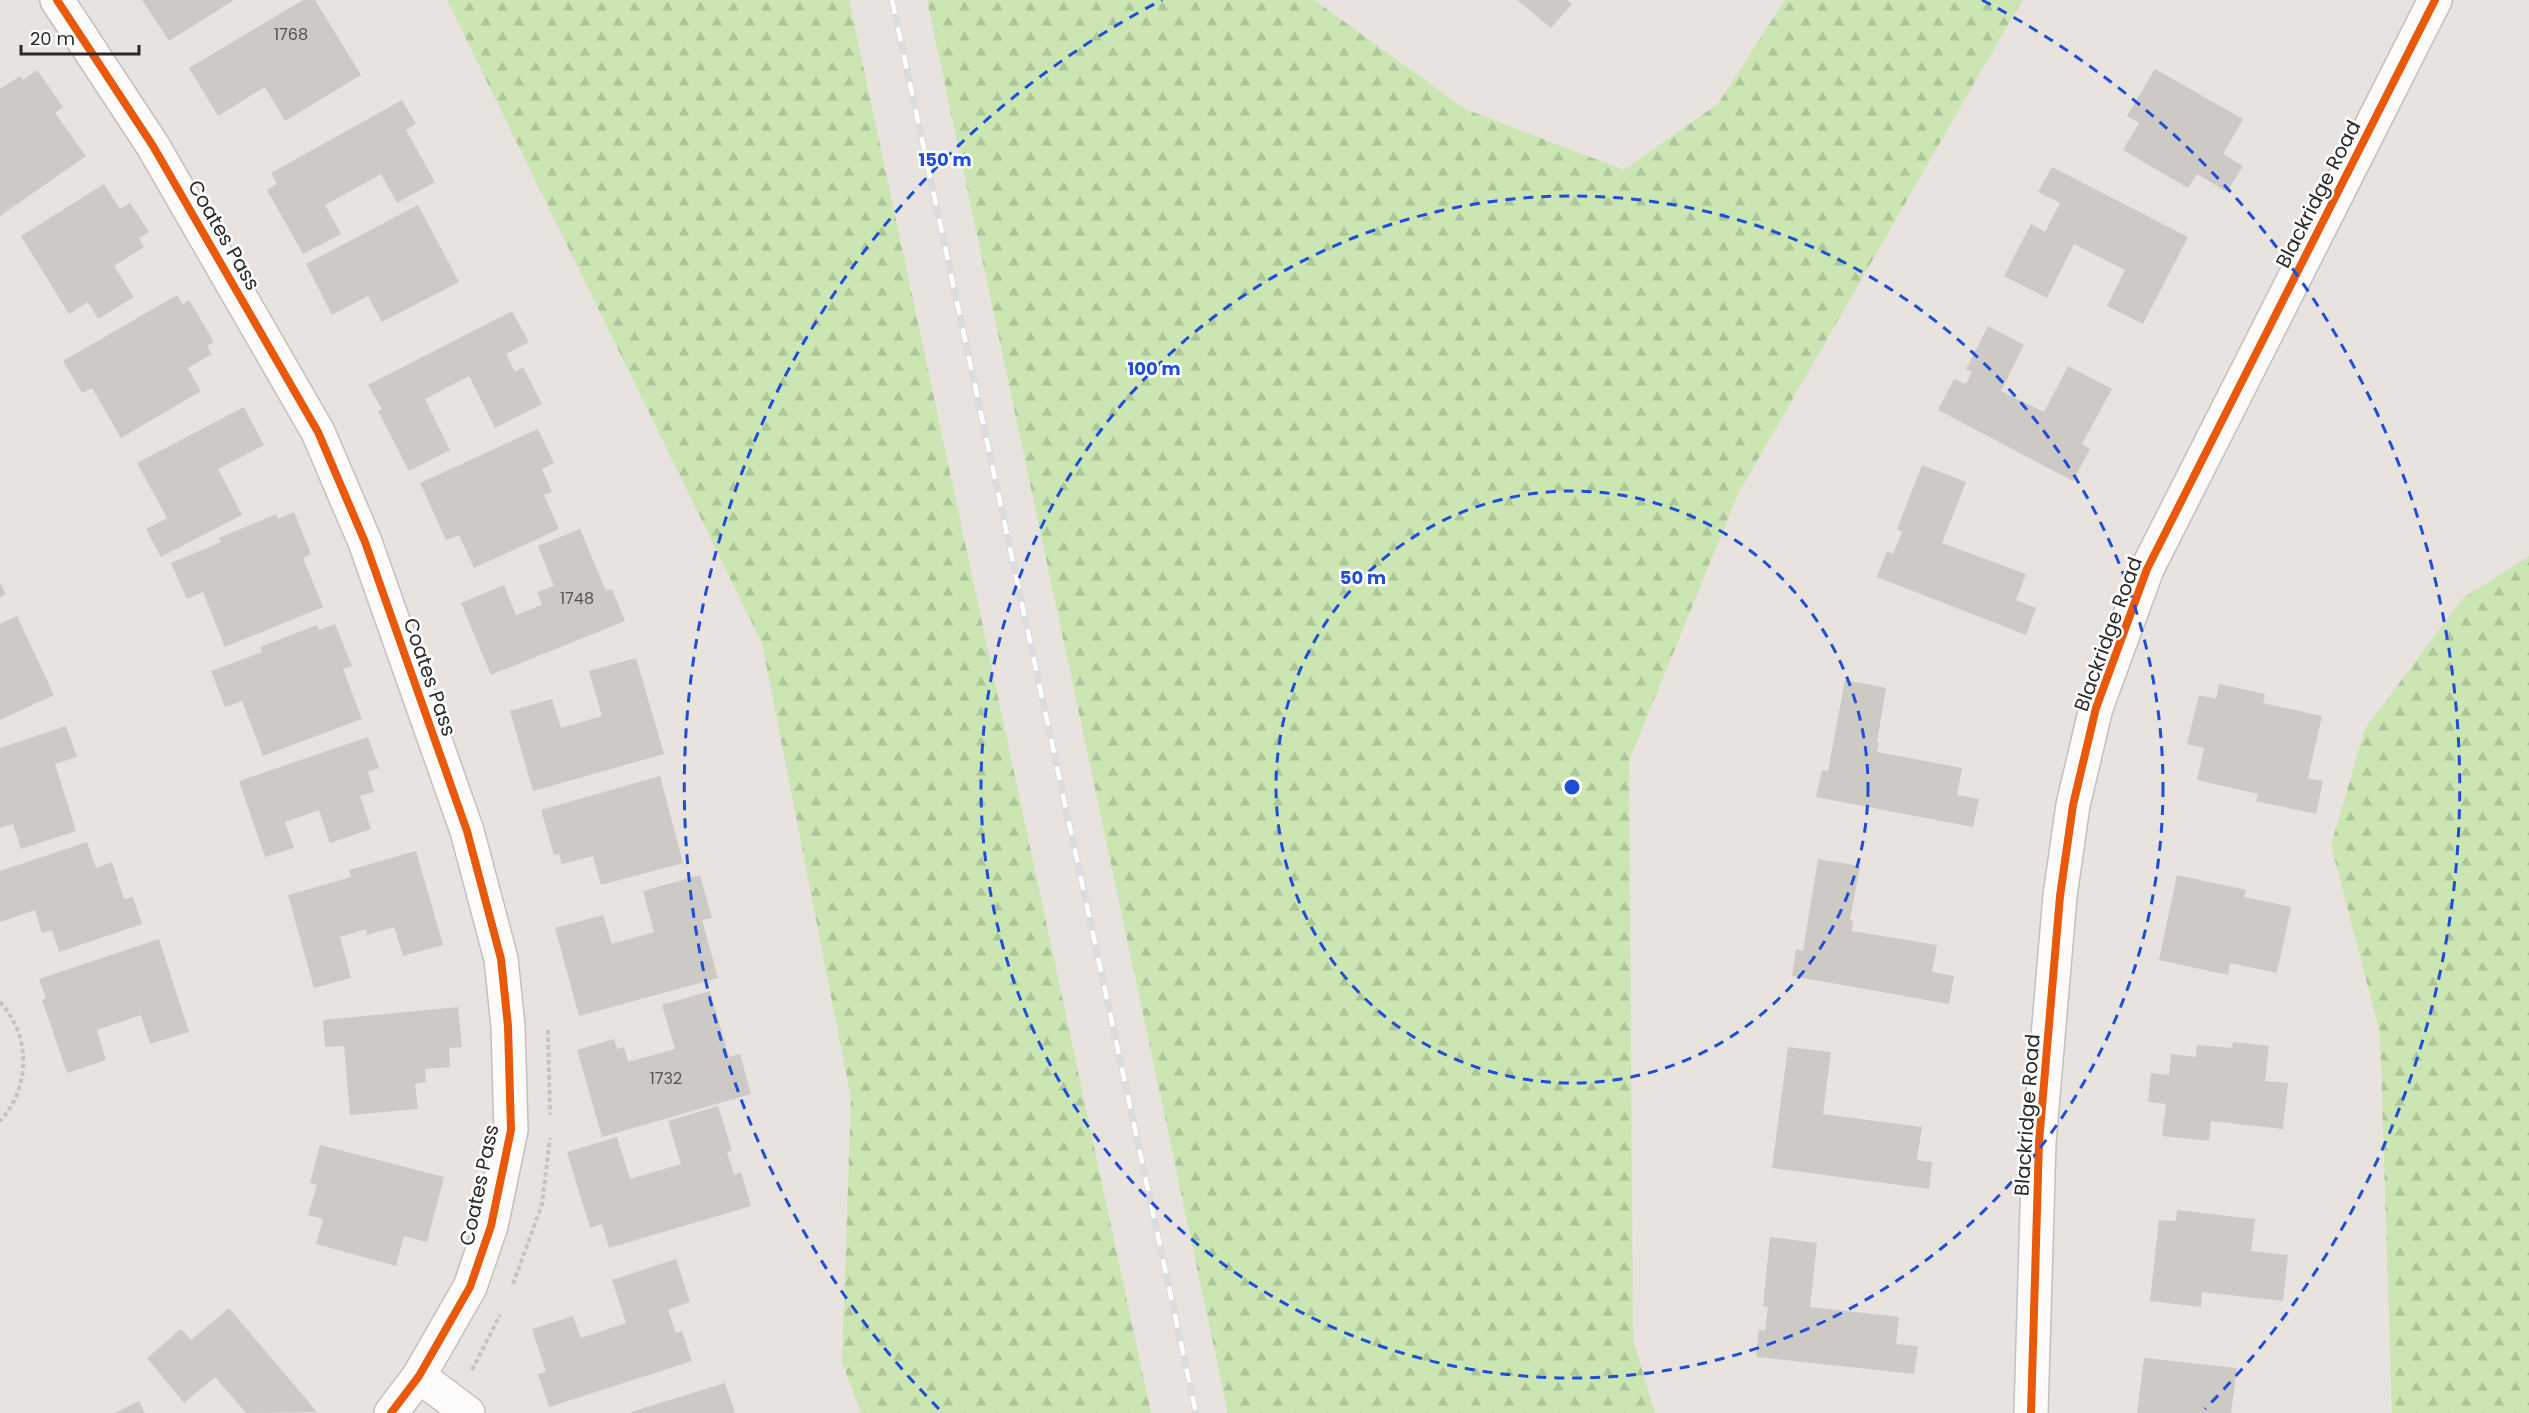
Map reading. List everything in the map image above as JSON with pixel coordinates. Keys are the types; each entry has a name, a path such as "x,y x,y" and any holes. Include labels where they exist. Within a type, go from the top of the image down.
{"street":[{"name":"Coates Pass","path":"57,0 153,146 318,432 365,542 467,831 501,959 508,1026 511,1130 491,1226 471,1287 419,1376 391,1413"},
{"name":"Blackridge Road","path":"2031,1413 2039,1142 2060,896 2073,805 2096,708 2147,569 2435,0"},
{"path":"419,1376 468,1413"}],"path":[{"path":"0,1002 9,1012 17,1029 23,1054 22,1087 12,1108 0,1121"}],"green space":[{"path":"447,0 849,0 1151,1413 861,1413 842,1362 851,1098 762,643"},
{"path":"927,0 1314,0 1465,109 1624,170 1718,104 1785,0 2022,0 1738,494 1629,761 1633,1340 1655,1413 1228,1413"},
{"path":"2529,556 2529,1413 2392,1413 2380,1033 2331,845 2365,729 2463,598"}],"building":[{"path":"142,0 234,0 169,41"},
{"path":"303,0 315,0 361,75 285,121 265,87 218,116 189,68"},
{"path":"1517,0 1567,0 1572,4 1551,28"},
{"path":"2155,69 2243,119 2223,154 2243,166 2227,192 2197,174 2188,188 2123,150 2139,123 2127,116"},
{"path":"37,70 63,107 55,113 86,156 0,216 0,89 20,76 23,80"},
{"path":"402,100 416,124 406,130 435,182 397,203 381,174 325,205 341,234 303,254 267,190 277,184 271,173"},
{"path":"2052,167 2188,237 2143,324 2107,306 2125,270 2074,244 2047,298 2004,276 2031,224 2045,232 2060,203 2038,192"},
{"path":"104,184 120,209 130,203 149,232 139,238 144,247 114,266 134,297 98,319 88,302 69,314 21,236"},
{"path":"418,205 459,282 382,322 368,296 332,315 306,264"},
{"path":"177,295 183,304 189,300 214,342 207,346 212,354 188,368 201,391 121,438 92,388 82,393 63,361"},
{"path":"512,311 529,342 506,354 515,372 523,367 542,404 495,428 469,376 425,399 450,450 409,471 378,411 382,409 368,385"},
{"path":"1988,326 2024,345 2001,391 2044,412 2068,366 2112,389 2082,444 2090,449 2073,481 1938,410 1954,379 1966,384 1972,372 1966,369"},
{"path":"244,407 264,445 218,469 242,515 161,557 146,529 167,518 137,463"},
{"path":"538,429 554,463 542,469 552,492 544,495 559,529 474,568 459,535 446,540 420,483"},
{"path":"1922,465 1966,482 1942,543 2026,574 2016,600 2036,608 2026,635 1877,577 1887,551 1893,554 1902,532 1897,529"},
{"path":"294,512 311,554 303,558 323,607 225,647 203,592 187,599 171,563 221,542 219,538 276,514 278,519"},
{"path":"580,529 606,591 612,589 625,621 491,675 461,603 504,585 516,615 542,605 537,592 554,586 538,546"},
{"path":"0,583 6,594 0,598"},
{"path":"17,616 54,695 0,720 0,624"},
{"path":"335,624 352,666 343,669 362,719 263,756 242,701 225,707 211,671 262,652 260,647 317,625 319,630"},
{"path":"636,658 664,754 533,791 510,711 552,699 561,728 602,716 589,671"},
{"path":"1845,680 1886,688 1877,752 1962,768 1957,795 1979,799 1973,827 1816,797 1822,770 1828,771"},
{"path":"2219,684 2265,694 2263,703 2322,716 2308,778 2323,781 2316,814 2256,801 2258,794 2197,780 2204,748 2187,744 2199,695 2216,699"},
{"path":"66,726 77,757 55,764 76,831 21,849 13,824 0,828 0,748"},
{"path":"368,737 379,768 368,772 374,792 360,796 371,829 330,843 319,810 285,822 294,848 265,857 239,781"},
{"path":"660,776 683,863 601,885 593,856 562,864 559,854 554,855 541,810"},
{"path":"87,842 96,868 112,862 124,899 133,897 142,924 59,952 52,930 42,933 35,910 0,922 0,871"},
{"path":"416,851 443,945 403,956 394,927 367,935 366,929 340,937 351,978 314,988 288,895 351,877 349,870"},
{"path":"1818,859 1860,866 1850,920 1853,921 1852,931 1937,945 1932,972 1954,976 1949,1004 1792,976 1796,949 1803,951"},
{"path":"700,875 712,918 702,920 718,978 579,1016 555,928 603,915 612,944 654,932 643,891"},
{"path":"2177,875 2246,890 2244,897 2291,907 2277,973 2230,963 2228,975 2159,960"},
{"path":"159,939 189,1032 150,1044 141,1015 97,1030 106,1060 67,1073 42,1000 46,998 39,979"},
{"path":"710,991 729,1057 740,1054 751,1094 602,1137 577,1050 614,1039 617,1049 624,1047 628,1062 675,1049 662,1005"},
{"path":"458,1007 462,1047 449,1048 450,1067 425,1069 426,1082 415,1084 418,1109 350,1115 344,1046 325,1047 323,1020"},
{"path":"2233,1042 2269,1046 2265,1081 2288,1083 2283,1129 2211,1121 2209,1141 2162,1136 2166,1104 2148,1102 2151,1073 2169,1075 2171,1054 2196,1057 2197,1045 2232,1048"},
{"path":"1788,1047 1831,1052 1823,1114 1922,1127 1917,1160 1932,1162 1929,1189 1772,1168"},
{"path":"718,1106 732,1151 727,1152 734,1175 741,1172 751,1206 609,1248 602,1224 590,1228 567,1152 617,1137 630,1179 681,1164 668,1121"},
{"path":"320,1145 444,1177 427,1242 404,1236 396,1266 316,1244 323,1219 308,1215 317,1185 310,1183"},
{"path":"2177,1210 2255,1219 2251,1251 2288,1255 2283,1301 2202,1292 2201,1307 2150,1301 2159,1220 2176,1221"},
{"path":"1770,1237 1817,1243 1810,1307 1899,1317 1896,1344 1918,1346 1914,1374 1756,1357 1759,1329 1765,1331 1768,1307 1763,1306"},
{"path":"676,1259 690,1302 668,1310 676,1333 682,1331 692,1361 549,1407 538,1374 546,1372 532,1329 573,1316 581,1338 626,1323 612,1280"},
{"path":"229,1308 317,1412 246,1413 215,1377 184,1403 147,1358 181,1329 191,1340"},
{"path":"2144,1358 2237,1368 2231,1413 2137,1413"},
{"path":"725,1383 735,1413 631,1412"},
{"path":"139,1401 145,1413 115,1413"}],"railway":[{"path":"892,0 1196,1413"}],"cycle path":[{"path":"57,0 153,146 318,432 365,542 467,831 501,959 508,1026 511,1130 491,1226 470,1287 419,1376 391,1413"},
{"path":"2031,1413 2039,1142 2060,896 2073,805 2096,708 2147,569 2435,0"}]}
